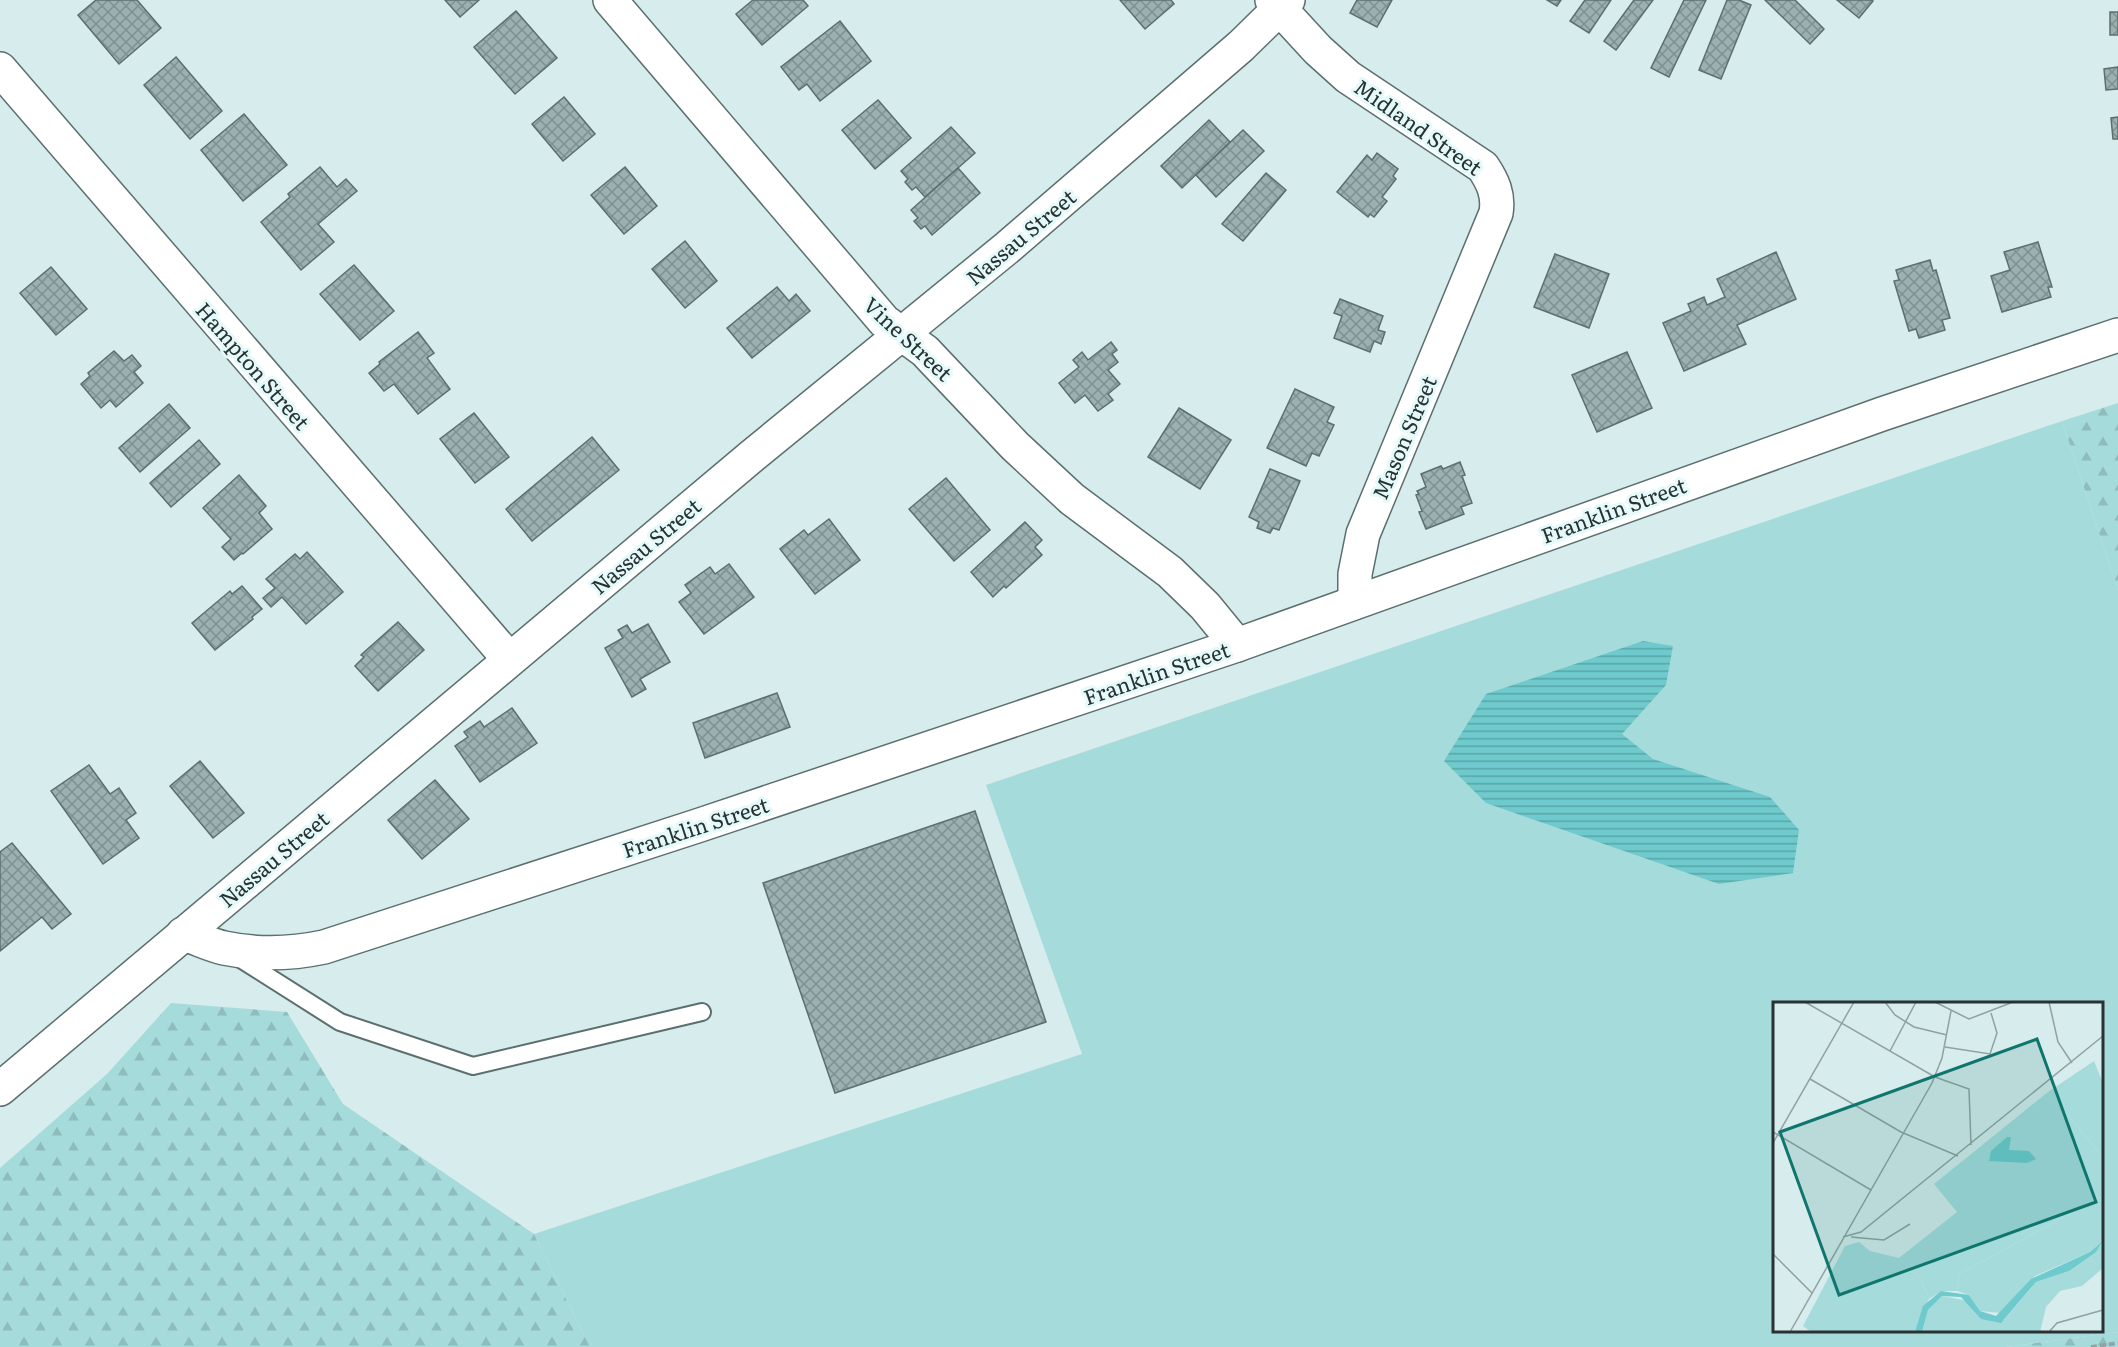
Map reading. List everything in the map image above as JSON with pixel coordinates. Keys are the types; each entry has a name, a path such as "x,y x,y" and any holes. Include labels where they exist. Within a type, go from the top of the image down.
{"street":[{"name":"Vine Street","path":"610,0 885,321 925,351 1015,446 1072,499 1170,572 1205,606 1237,645"},
{"name":"Nassau Street","path":"0,1089 752,456 1017,240 1241,46 1280,3"},
{"name":"Midland Street","path":"1280,3 1318,50 1348,77 1483,167 1494,184 1498,203 1470,277"},
{"name":"Hampton Street","path":"0,69 509,659"},
{"name":"Mason Street","path":"1355,602 1355,574 1363,534 1470,277"},
{"name":"Franklin Street","path":"183,934 223,948 265,953 324,947 700,825 1237,645 1882,414 2118,335"}],"lane":[{"path":"223,948 340,1022 473,1066 702,1012"}],"path":[{"path":"2091,1347 2118,1344"}],"green space":[{"path":"2118,403 2118,590 2062,421"},
{"path":"2062,421 2118,590 2118,1332 2006,1347 590,1347 534,1234 1082,1054 986,785"},
{"path":"171,1003 287,1012 343,1104 534,1234 590,1347 0,1347 0,1168 107,1074"},
{"path":"2118,1332 2118,1347 2006,1347"}],"shaded area":[{"path":"1643,641 1673,646 1666,685 1622,734 1653,759 1770,797 1799,830 1793,873 1719,884 1486,803 1444,761 1486,694"}],"building":[{"path":"96,0 137,0 161,28 119,64 78,15"},
{"path":"445,0 479,0 460,17"},
{"path":"753,0 803,0 808,6 762,45 736,14"},
{"path":"1120,0 1171,0 1174,4 1145,29"},
{"path":"1357,0 1392,0 1377,27 1350,13"},
{"path":"1547,0 1561,0 1557,6"},
{"path":"1585,0 1611,0 1589,33 1570,21"},
{"path":"1634,0 1653,0 1616,50 1604,41"},
{"path":"1684,0 1706,0 1669,77 1651,68"},
{"path":"1727,0 1739,0 1751,5 1721,79 1699,70"},
{"path":"1765,0 1795,0 1824,29 1810,44"},
{"path":"1837,0 1871,0 1873,1 1859,18"},
{"path":"516,11 557,58 515,94 474,47"},
{"path":"2110,12 2118,12 2118,35 2110,35"},
{"path":"840,21 871,61 820,101 807,84 799,90 781,67"},
{"path":"176,57 222,111 190,139 144,85"},
{"path":"2118,67 2118,89 2106,90 2104,69"},
{"path":"564,97 595,134 563,161 532,124"},
{"path":"878,100 911,138 875,169 842,130"},
{"path":"244,114 287,165 243,201 201,150"},
{"path":"2118,117 2118,139 2113,139 2111,118"},
{"path":"1209,120 1230,142 1182,188 1161,166"},
{"path":"951,127 975,153 925,197 916,187 912,190 905,182 908,179 901,171"},
{"path":"1243,130 1264,151 1216,197 1196,175"},
{"path":"1377,153 1398,169 1393,176 1396,179 1382,197 1387,201 1374,217 1370,214 1368,217 1337,192 1367,155 1372,160"},
{"path":"320,167 337,187 346,179 357,191 318,224 334,242 301,270 261,222 290,197 288,194"},
{"path":"625,167 657,206 624,234 591,195"},
{"path":"958,168 980,193 932,235 925,226 921,229 914,221 918,218 911,210"},
{"path":"1266,173 1286,190 1243,241 1222,224"},
{"path":"685,241 717,281 685,308 652,269"},
{"path":"2038,242 2052,287 2048,287 2051,297 2002,312 1991,276 2010,270 2004,252"},
{"path":"1776,252 1796,299 1737,325 1746,344 1684,371 1663,323 1691,311 1688,304 1704,297 1707,305 1725,297 1717,279"},
{"path":"1555,254 1609,274 1589,328 1534,307"},
{"path":"1930,260 1933,271 1936,270 1950,318 1942,320 1945,330 1919,338 1916,329 1909,331 1894,281 1899,280 1896,270"},
{"path":"354,265 394,311 360,340 320,294"},
{"path":"51,267 87,309 56,335 20,293"},
{"path":"777,287 789,301 796,294 810,311 752,358 727,328"},
{"path":"1340,299 1383,316 1378,330 1385,332 1381,344 1374,341 1370,352 1334,338 1342,316 1334,313"},
{"path":"418,332 434,353 427,358 450,389 418,414 394,384 384,391 369,373 380,364 379,362"},
{"path":"1111,342 1117,350 1112,354 1118,362 1108,370 1120,384 1108,394 1113,400 1098,411 1085,395 1075,403 1059,383 1079,367 1073,360 1082,352 1088,360"},
{"path":"114,351 124,361 132,355 141,366 134,372 143,383 116,407 110,400 101,408 81,384 90,376 88,373"},
{"path":"1627,352 1652,408 1597,432 1572,375"},
{"path":"1295,389 1334,407 1327,422 1334,425 1319,456 1312,453 1306,466 1267,448"},
{"path":"169,404 190,428 140,472 119,448"},
{"path":"1179,408 1231,440 1200,489 1148,457"},
{"path":"474,413 509,457 475,483 440,439"},
{"path":"592,437 619,470 532,541 506,509"},
{"path":"199,440 220,464 171,507 150,483"},
{"path":"1460,462 1465,475 1462,476 1472,503 1461,507 1464,514 1426,529 1419,512 1422,511 1416,495 1419,494 1417,491 1426,487 1421,474"},
{"path":"1270,469 1300,481 1279,530 1273,528 1270,533 1257,528 1259,522 1249,517"},
{"path":"239,475 266,506 259,513 272,529 234,560 222,547 231,539 203,508"},
{"path":"946,478 990,530 954,561 909,509"},
{"path":"829,519 860,560 815,594 780,549 804,530 808,535"},
{"path":"1025,522 1042,540 1035,547 1042,555 993,597 971,572"},
{"path":"307,552 343,592 306,624 282,597 271,607 263,598 275,588 266,579 295,554 300,559"},
{"path":"729,564 754,597 704,634 679,602 691,593 685,585 710,567 715,574"},
{"path":"242,586 262,609 215,650 192,623 230,591 232,594"},
{"path":"398,622 424,650 378,691 355,666 364,657 361,655"},
{"path":"648,624 670,662 640,679 646,689 632,697 605,648 623,638 618,630 627,625 632,633"},
{"path":"777,693 790,727 705,758 693,723"},
{"path":"512,708 537,743 480,782 455,746 468,737 464,732 480,721 484,727"},
{"path":"200,761 244,813 213,838 170,786"},
{"path":"89,765 110,794 119,788 136,813 126,820 139,838 103,864 51,791"},
{"path":"435,780 469,819 422,859 388,820"},
{"path":"975,811 1046,1022 835,1093 763,883"},
{"path":"12,843 71,914 52,929 42,917 0,951 0,852"}]}
